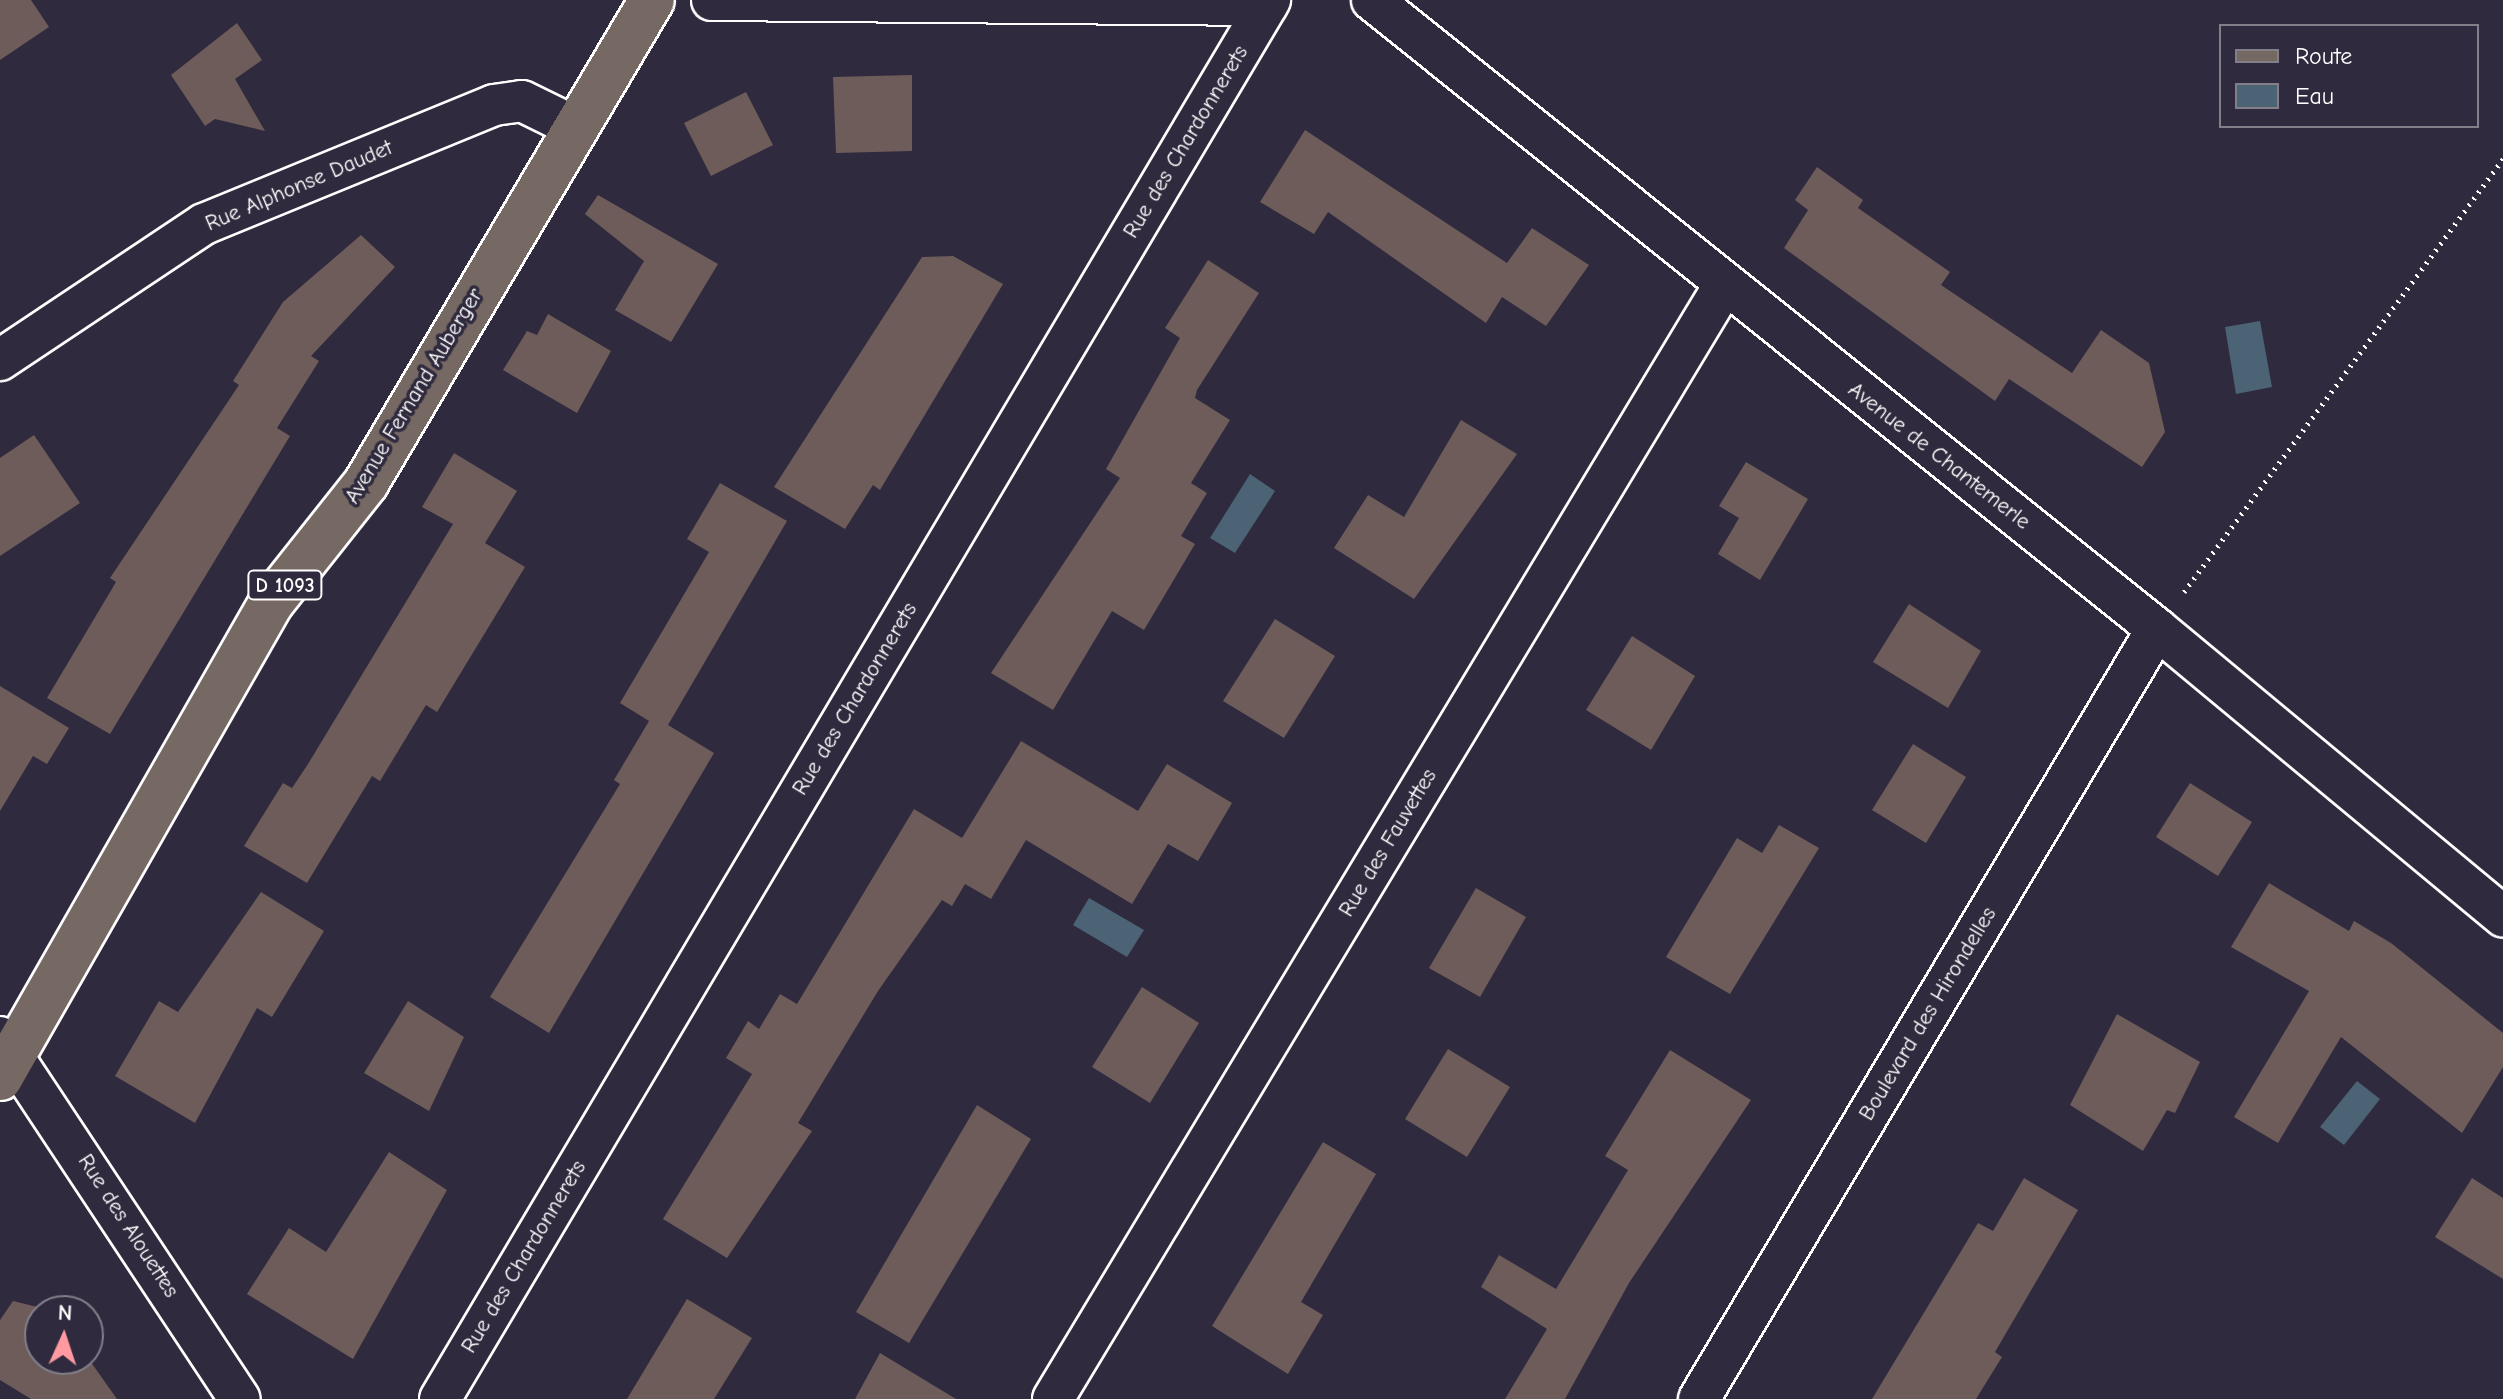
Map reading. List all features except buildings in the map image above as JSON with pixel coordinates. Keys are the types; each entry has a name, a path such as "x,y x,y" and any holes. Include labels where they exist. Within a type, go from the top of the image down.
{"main road":[{"name":"Avenue Fernand Auberger","path":"5,1056 271,603 366,483 652,0"}],"street":[{"path":"712,0 1269,3"},
{"name":"Avenue de Chantemerle","path":"1372,0 1416,13 1723,287 2157,629 2503,916"},
{"name":"Rue des Chardonnerets","path":"440,1399 1269,3"},
{"name":"Rue Alphonse Daudet","path":"0,360 204,224 494,105 522,101 575,127"},
{"name":"Rue des Fauvettes","path":"1053,1399 1723,287"},
{"name":"Boulevard des Hirondelles","path":"1699,1399 2157,629"},
{"name":"Rue des Alouettes","path":"5,1056 240,1399"}],"path":[{"path":"2157,629 2503,159"}],"water":[{"path":"2260,321 2272,387 2236,394 2225,327"},
{"path":"1250,474 1275,491 1235,553 1210,538"},
{"path":"1089,898 1144,930 1127,957 1073,925"},
{"path":"2357,1081 2380,1099 2344,1145 2320,1127"}]}
